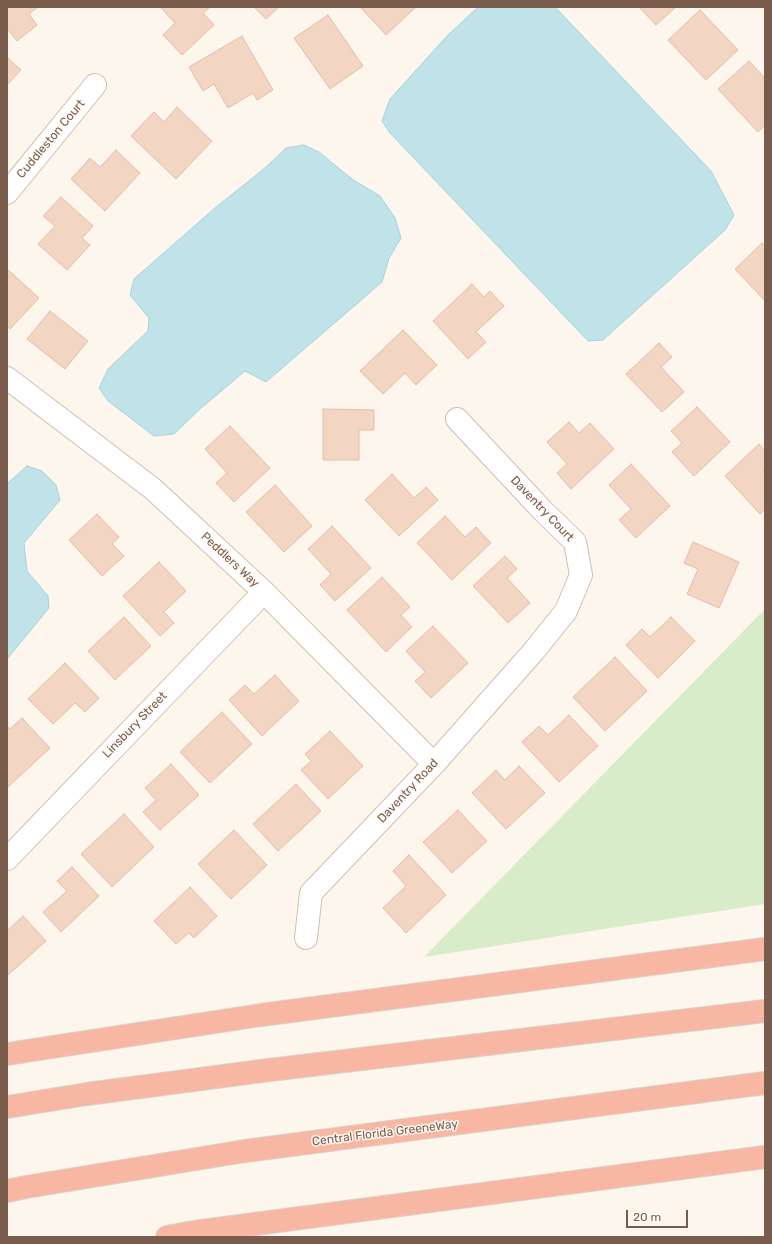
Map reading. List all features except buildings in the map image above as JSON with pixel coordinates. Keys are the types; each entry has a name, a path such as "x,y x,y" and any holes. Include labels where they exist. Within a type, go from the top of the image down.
{"highway":[{"path":"7,1054 261,1015 762,949"},
{"path":"7,1107 87,1094 277,1069 765,1011"},
{"name":"Central Florida GreeneWay","path":"7,1191 245,1151 765,1083"},
{"path":"166,1237 765,1157"}],"street":[{"name":"Cuddleston Court","path":"7,192 95,86"},
{"name":"Peddlers Way","path":"7,378 153,489 264,592 434,764"},
{"name":"Daventry Court","path":"458,419 543,511 575,542 582,575 566,611 533,652"},
{"name":"Linsbury Street","path":"7,859 264,592"},
{"name":"Daventry Road","path":"306,938 311,893 434,764 533,652"}],"green space":[{"path":"765,609 765,904 424,957"}],"water":[{"path":"478,7 555,7 711,171 734,215 725,230 603,340 588,341 390,133 382,121 390,99 447,36"},
{"path":"304,145 319,152 352,179 380,196 395,218 401,238 389,258 382,282 266,382 245,371 200,409 174,434 154,436 108,401 99,388 108,369 148,331 149,318 130,295 134,279 215,208 265,168 286,148"},
{"path":"27,466 42,471 56,485 60,500 24,543 27,571 48,596 49,608 7,659 7,484"}]}
